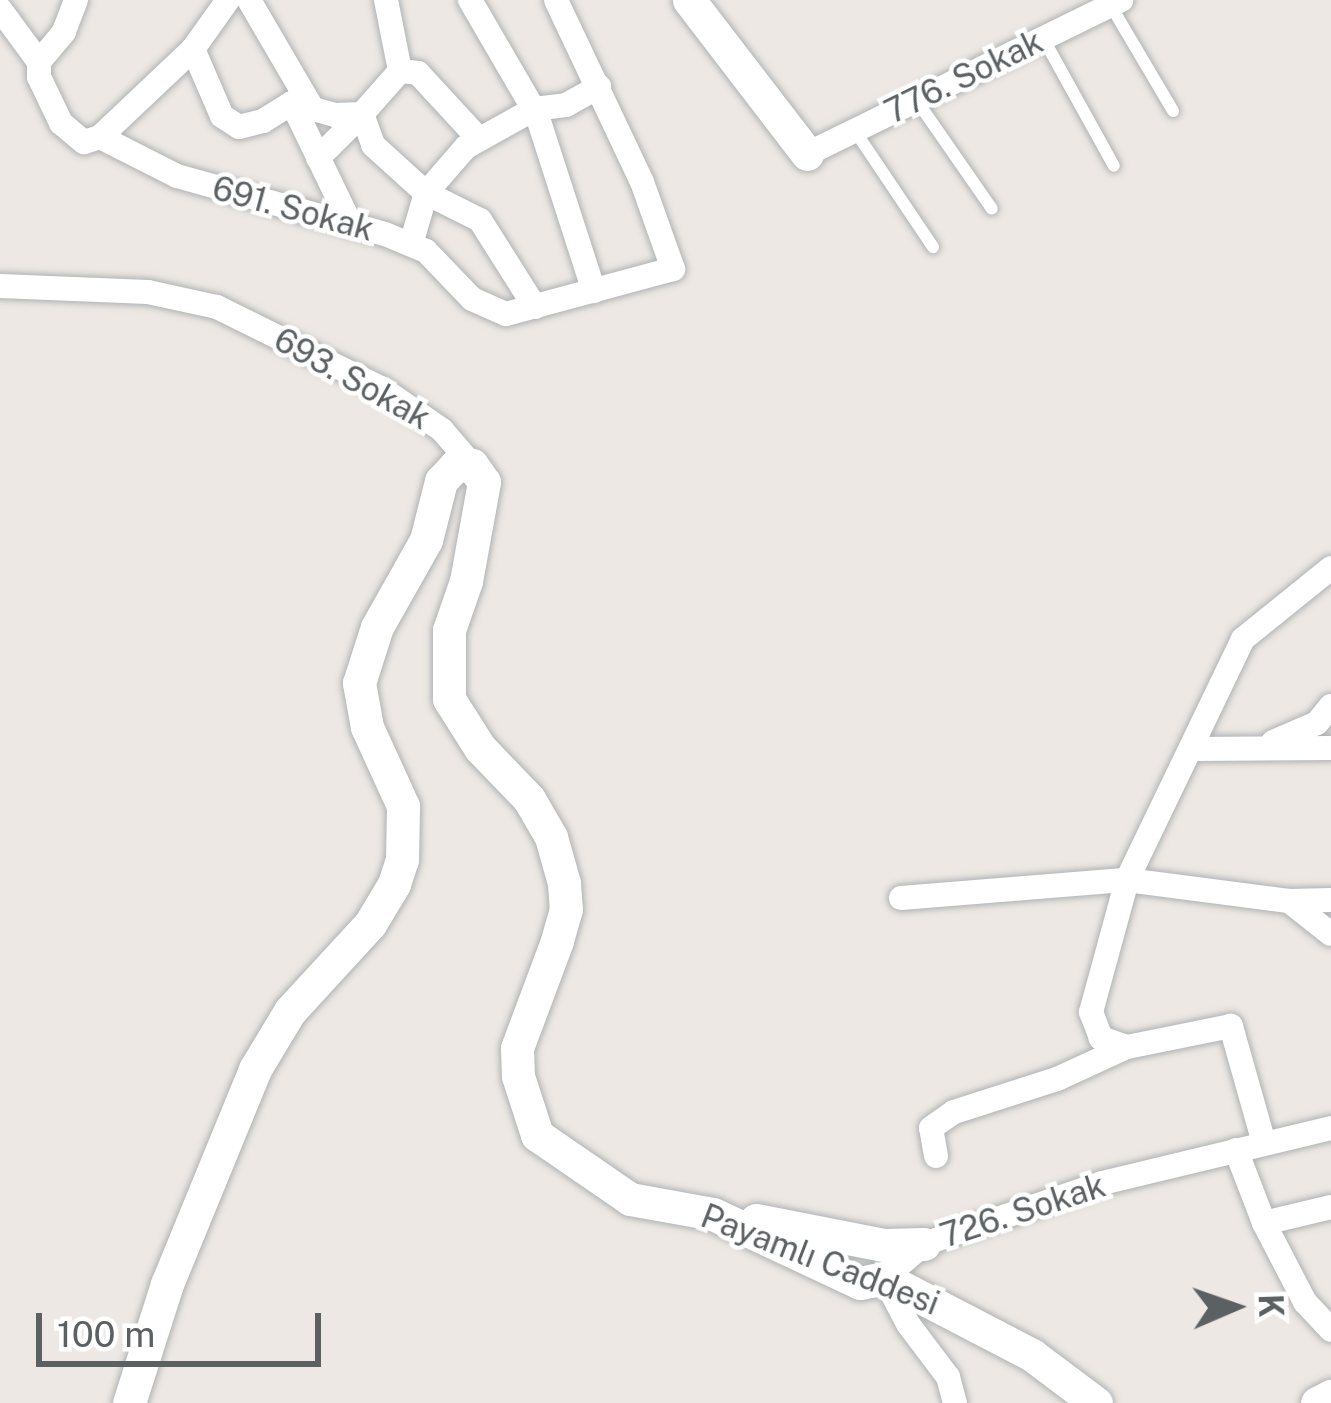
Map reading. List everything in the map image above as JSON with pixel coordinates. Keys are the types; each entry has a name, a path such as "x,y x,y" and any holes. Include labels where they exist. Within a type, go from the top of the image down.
{"street":[{"path":"0,9 39,62 64,32 76,0"},
{"path":"100,137 193,50 228,0"},
{"path":"249,0 301,104 318,158 351,225"},
{"path":"386,0 400,71"},
{"path":"470,0 534,109 594,291"},
{"path":"362,114 373,145 426,193 480,220 535,307 673,269 599,87 556,0"},
{"path":"689,0 807,154"},
{"name":"776. Sokak","path":"807,154 1116,3"},
{"path":"193,50 222,116 239,127 263,122 301,104 334,116 362,114"},
{"name":"691. Sokak","path":"39,62 43,92 70,134 84,142 100,137 177,176 411,244 426,251 472,299 506,314 535,307"},
{"path":"318,158 400,71"},
{"path":"400,71 418,73 478,138"},
{"path":"411,244 426,193 478,138 534,109 566,105 599,87"},
{"name":"693. Sokak","path":"0,286 148,292 217,307 398,399 442,430 472,465"},
{"path":"129,1403 167,1284 255,1069 290,1011 370,924 394,884 402,860 403,806 400,789 367,728 359,682 377,627 426,540 441,482 455,466 472,465"},
{"name":"Payamlı Caddesi","path":"472,465 484,482 466,581 449,630 449,699 480,748 529,799 551,837 564,883 561,925 517,1048 518,1076 537,1135 630,1199 712,1214 860,1282 884,1278 1032,1355 1096,1403"},
{"path":"1127,1047 1101,1038 1091,1012 1127,880 1192,749 1204,711 1243,639 1331,568"},
{"path":"1262,746 1317,723 1331,706"},
{"path":"1192,749 1331,748"},
{"path":"901,898 1127,880 1289,901 1331,900"},
{"path":"1289,901 1331,934"},
{"path":"936,1156 931,1128 954,1112 1057,1079 1127,1047 1231,1026 1264,1143"},
{"name":"726. Sokak","path":"712,1214 884,1245 924,1244 1102,1183 1331,1128"},
{"path":"1236,1150 1264,1223 1305,1302 1331,1330"},
{"path":"1264,1223 1331,1207"},
{"path":"924,1244 884,1278 908,1324 948,1377 955,1403"},
{"path":"1317,1403 1331,1396"}],"lane":[{"path":"1116,3 1173,111"},
{"path":"1043,38 1114,166"},
{"path":"916,100 992,209"},
{"path":"854,130 933,247"}]}
